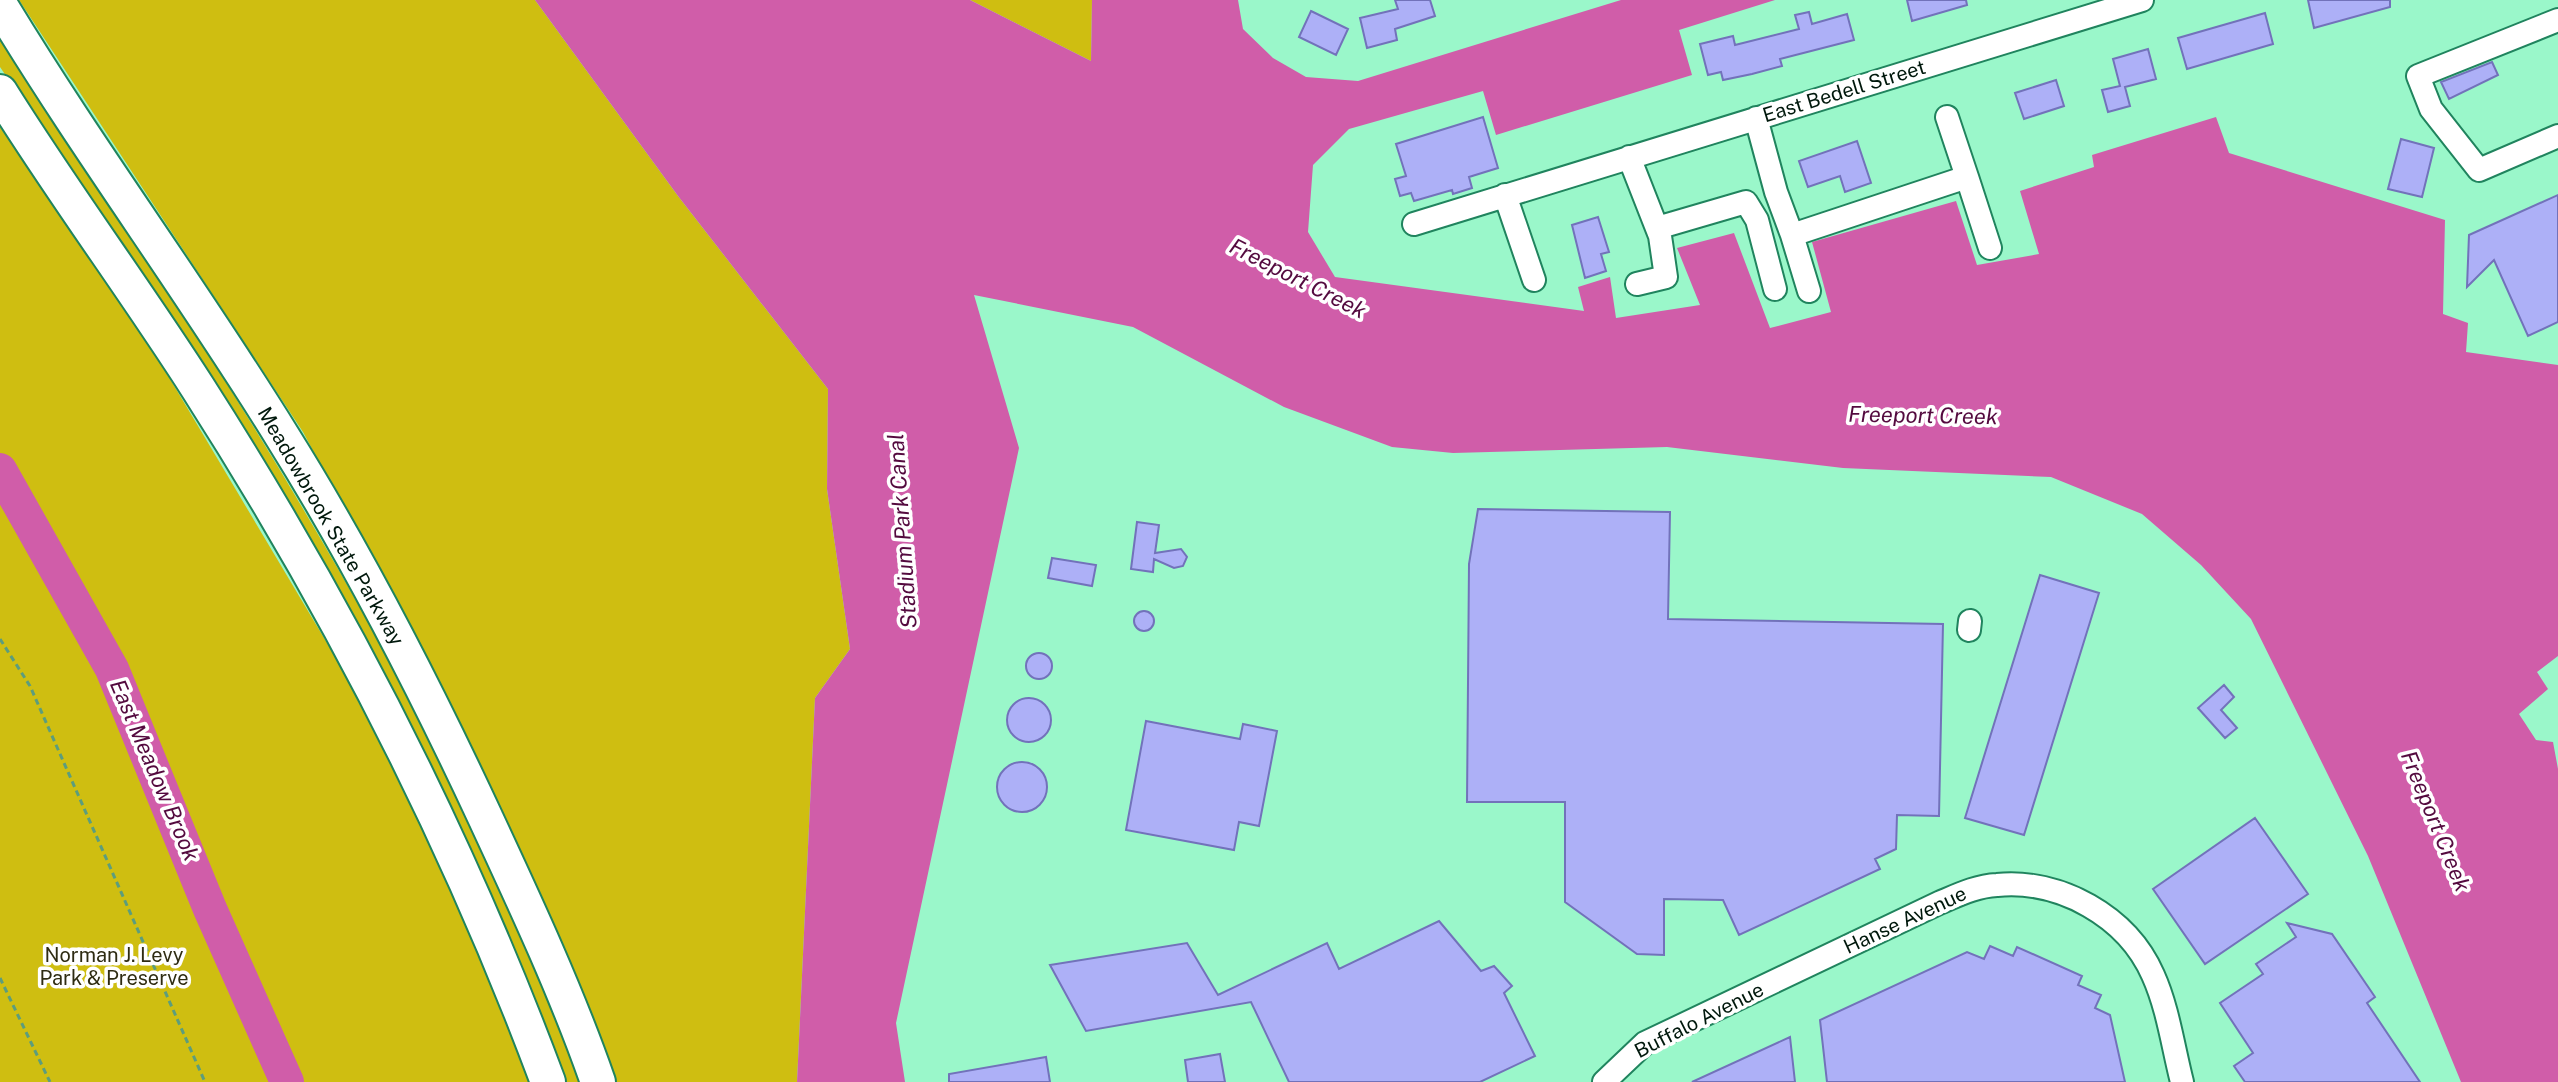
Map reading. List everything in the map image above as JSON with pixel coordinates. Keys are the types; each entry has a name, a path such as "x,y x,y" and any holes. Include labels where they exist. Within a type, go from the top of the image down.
{"highway":[{"name":"Meadowbrook State Parkway","path":"0,5 39,69 196,300 347,547 456,755 526,904 598,1082"},
{"path":"0,92 198,388 263,493 364,674 450,849 548,1082"}],"street":[{"name":"East Bedell Street","path":"1414,224 2142,0"},
{"path":"2558,20 2418,76 2431,109 2479,170 2558,136"},
{"path":"1947,117 1990,248"},
{"path":"1756,118 1776,192 1809,291"},
{"path":"1629,157 1657,228 1666,277 1637,284"},
{"path":"1792,235 1967,177"},
{"path":"1505,195 1534,280"},
{"path":"1657,228 1746,202 1757,220 1775,289"},
{"name":"Hanse Avenue","path":"1802,969 1975,889 2023,884 2057,890 2094,908 2141,952 2161,996 2182,1082"},
{"name":"Buffalo Avenue","path":"1604,1082 1645,1043 1802,969"}],"path":[{"path":"0,639 30,686 205,1082"},
{"path":"0,978 50,1082"}],"green space":[{"path":"19,0 535,0 678,196 828,389 827,489 850,649 815,698 797,1082 616,1082 584,998 471,747 303,432"},
{"path":"970,0 1092,0 1091,61"},
{"path":"0,37 188,323 365,617 470,820 581,1082 565,1082 457,828 102,218 0,67"},
{"name":"Norman J. Levy Park & Preserve","path":"0,127 154,352 336,658 415,811 496,994 530,1082 0,1082 0,486 123,695 112,669 0,470"}],"water":[{"path":"535,0 970,0 1091,61 1092,0 1238,0 1243,29 1273,58 1306,77 1358,81 1621,0 1775,0 1679,30 1692,75 1496,135 1483,91 1349,129 1313,165 1308,232 1335,277 1584,311 1578,287 1610,277 1616,318 1700,305 1677,248 1734,233 1770,328 1831,312 1812,242 1956,201 1977,265 2039,254 2020,191 2094,167 2092,155 2216,117 2229,153 2445,220 2443,314 2468,323 2466,352 2558,365 2558,656 2537,672 2548,689 2519,714 2536,740 2553,742 2558,769 2558,1082 2461,1082 2368,856 2251,619 2201,565 2142,514 2051,477 1843,468 1667,447 1453,453 1392,447 1284,407 1133,327 974,295 1019,448 896,1023 905,1082 797,1082 815,698 850,649 827,489 828,389 678,196"}],"building":[{"path":"1395,0 1430,0 1435,16 1395,29 1397,40 1367,48 1360,18 1398,9"},
{"path":"1907,0 1966,0 1967,5 1912,21"},
{"path":"2308,0 2390,0 2390,7 2314,28"},
{"path":"1311,11 1348,29 1336,55 1299,37"},
{"path":"1809,12 1812,24 1847,14 1854,40 1780,59 1782,66 1752,74 1723,80 1721,72 1708,75 1700,44 1733,36 1735,45 1799,29 1795,15"},
{"path":"2265,13 2273,44 2187,69 2178,38"},
{"path":"2148,49 2156,79 2125,87 2130,106 2108,112 2102,90 2120,86 2113,59"},
{"path":"2492,62 2498,75 2449,99 2441,82"},
{"path":"2056,80 2064,106 2024,119 2015,93"},
{"path":"1483,117 1498,168 1469,177 1472,188 1453,194 1452,190 1414,201 1411,193 1400,196 1395,179 1406,176 1396,144"},
{"path":"2401,139 2434,148 2422,197 2388,189"},
{"path":"1857,141 1871,183 1845,192 1840,176 1808,187 1799,161"},
{"path":"2558,195 2558,322 2528,336 2494,260 2467,287 2469,235"},
{"path":"1598,217 1609,252 1601,254 1606,271 1585,278 1572,225"},
{"path":"1478,509 1670,512 1668,619 1943,624 1939,816 1897,815 1896,849 1875,859 1880,869 1739,935 1723,900 1664,899 1664,955 1637,954 1565,902 1565,802 1467,802 1469,564"},
{"path":"1137,522 1159,525 1155,553 1181,549 1187,557 1183,566 1174,568 1154,559 1153,572 1131,569"},
{"path":"1052,558 1096,565 1092,586 1048,578"},
{"path":"2040,575 2099,593 2024,835 1965,818"},
{"path":"1144,611 1151,614 1154,621 1151,628 1144,631 1137,628 1134,621 1137,614"},
{"path":"1039,653 1048,657 1052,666 1048,675 1039,679 1030,675 1026,666 1030,657"},
{"path":"2224,685 2234,697 2221,710 2237,728 2225,738 2198,708"},
{"path":"1029,698 1044,705 1051,720 1044,735 1029,742 1014,735 1007,720 1014,705"},
{"path":"1146,721 1240,739 1243,724 1277,731 1259,826 1239,822 1234,850 1126,830"},
{"path":"1022,762 1040,769 1047,787 1040,805 1022,812 1004,805 997,787 1004,769"},
{"path":"2255,818 2308,894 2205,964 2153,889"},
{"path":"1439,921 1481,971 1494,966 1512,986 1504,993 1535,1056 1480,1082 1289,1082 1251,1002 1086,1031 1050,965 1187,943 1218,995 1327,943 1339,969"},
{"path":"2287,923 2332,934 2375,997 2367,1003 2420,1082 2245,1082 2234,1066 2253,1053 2220,1003 2263,974 2256,964 2296,937"},
{"path":"1990,946 2013,956 2017,947 2082,976 2078,985 2101,995 2095,1008 2110,1015 2125,1082 1827,1082 1820,1020 1967,952 1984,959"},
{"path":"1790,1037 1795,1082 1692,1082"},
{"path":"1220,1054 1225,1082 1188,1082 1185,1060"},
{"path":"1046,1057 1050,1082 949,1082 949,1074"}],"waterway":[{"name":"East Meadow Brook","path":"0,470 112,669 210,909 287,1082"}],"water label":[{"name":"Freeport Creek","path":"1298,278"},
{"name":"Freeport Creek","path":"1923,415"},
{"name":"Stadium Park Canal","path":"902,531"},
{"name":"Freeport Creek","path":"2436,821"}]}
